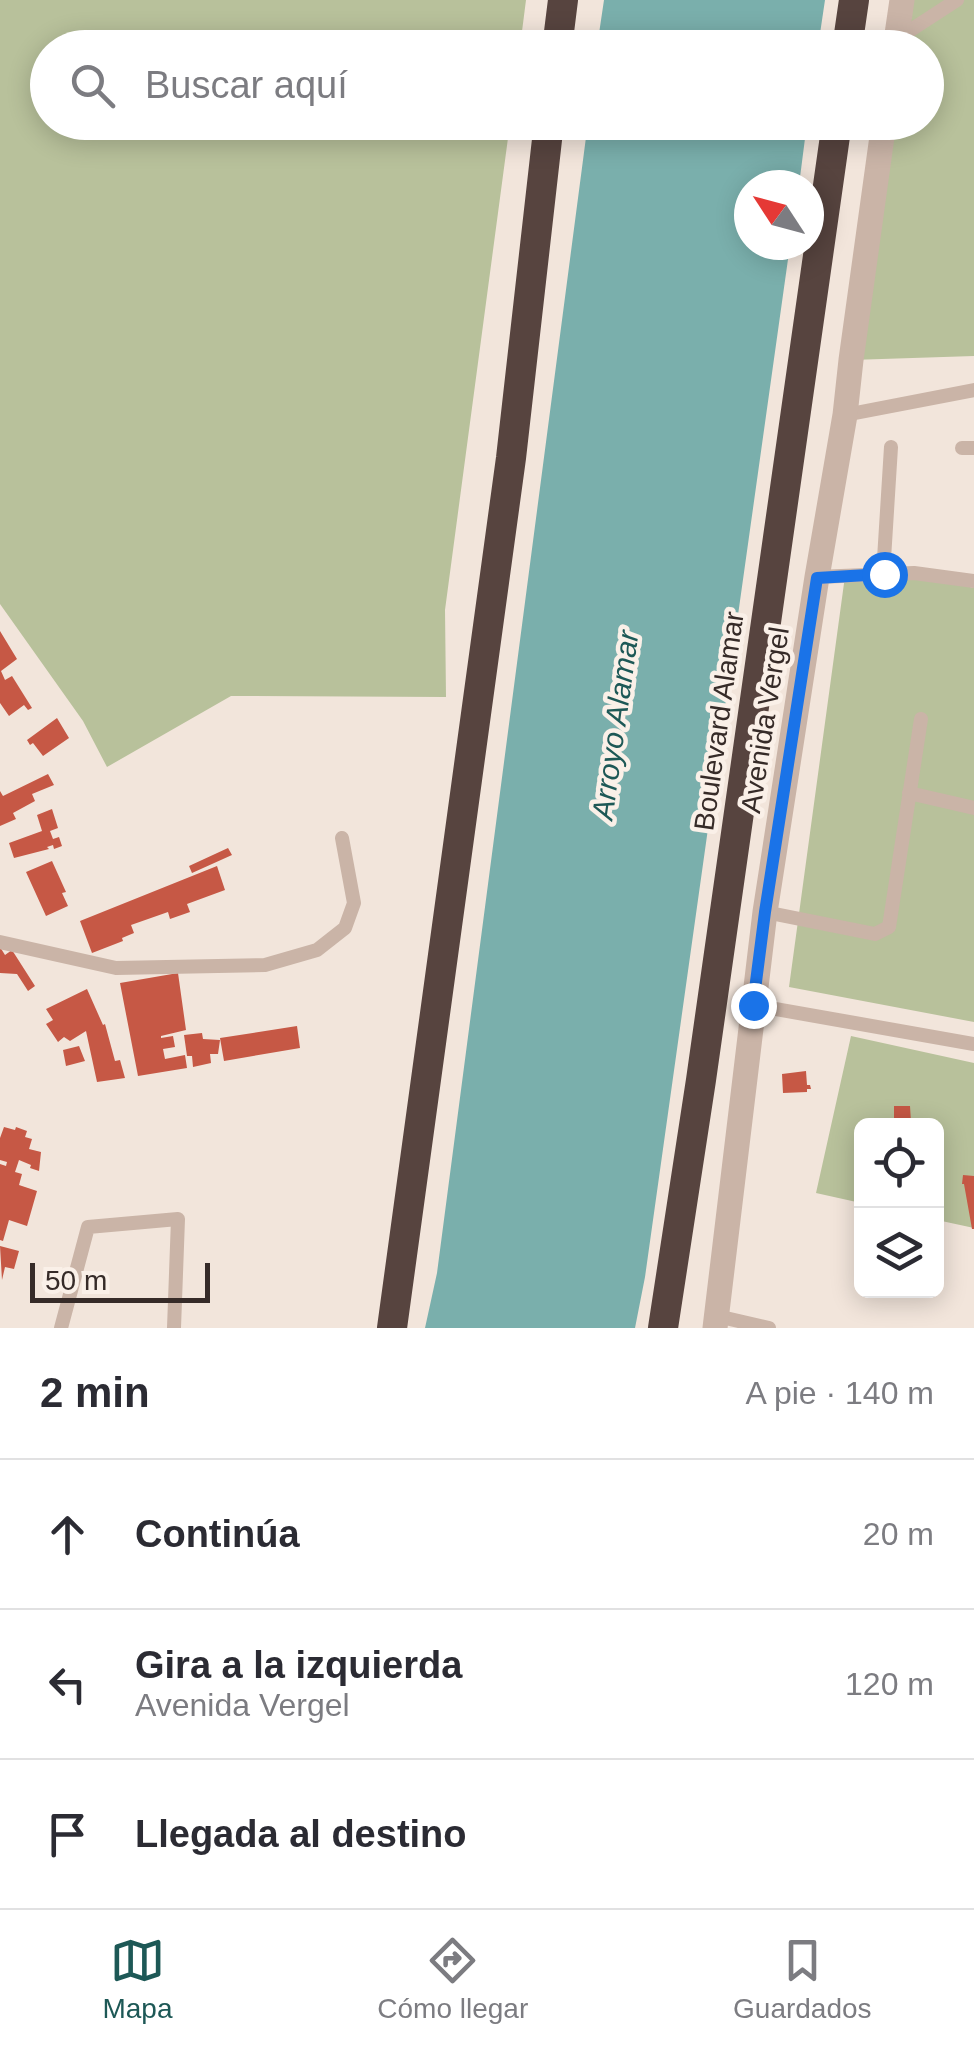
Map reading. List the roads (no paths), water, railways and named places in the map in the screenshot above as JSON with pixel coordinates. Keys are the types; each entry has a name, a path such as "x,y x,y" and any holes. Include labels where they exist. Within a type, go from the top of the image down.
{"highway":[{"path":"559,30 562,0"},
{"path":"850,30 854,0"},
{"path":"392,1328 512,458 547,140"},
{"name":"Boulevard Alamar","path":"662,1328 834,140"}],"street":[{"path":"898,30 902,0"},
{"name":"Avenida Vergel","path":"716,1322 765,912 845,416 881,140"}],"lane":[{"path":"915,30 957,0"},
{"path":"845,416 974,390"},
{"path":"884,574 891,447"},
{"path":"817,578 914,573 974,582"},
{"path":"765,912 875,934 889,927 921,720"},
{"path":"910,793 974,808"},
{"path":"0,942 116,968 264,965 318,950 345,928 354,902 342,838"},
{"path":"753,1005 974,1044"},
{"path":"61,1328 88,1227 178,1219 174,1328"},
{"path":"716,1322 768,1328"}],"water":[{"path":"604,0 825,0 821,30 600,30"},
{"name":"Arroyo Alamar","path":"586,140 805,140 801,170 734,170 734,260 788,260 635,1328 425,1328 437,1273"}]}
